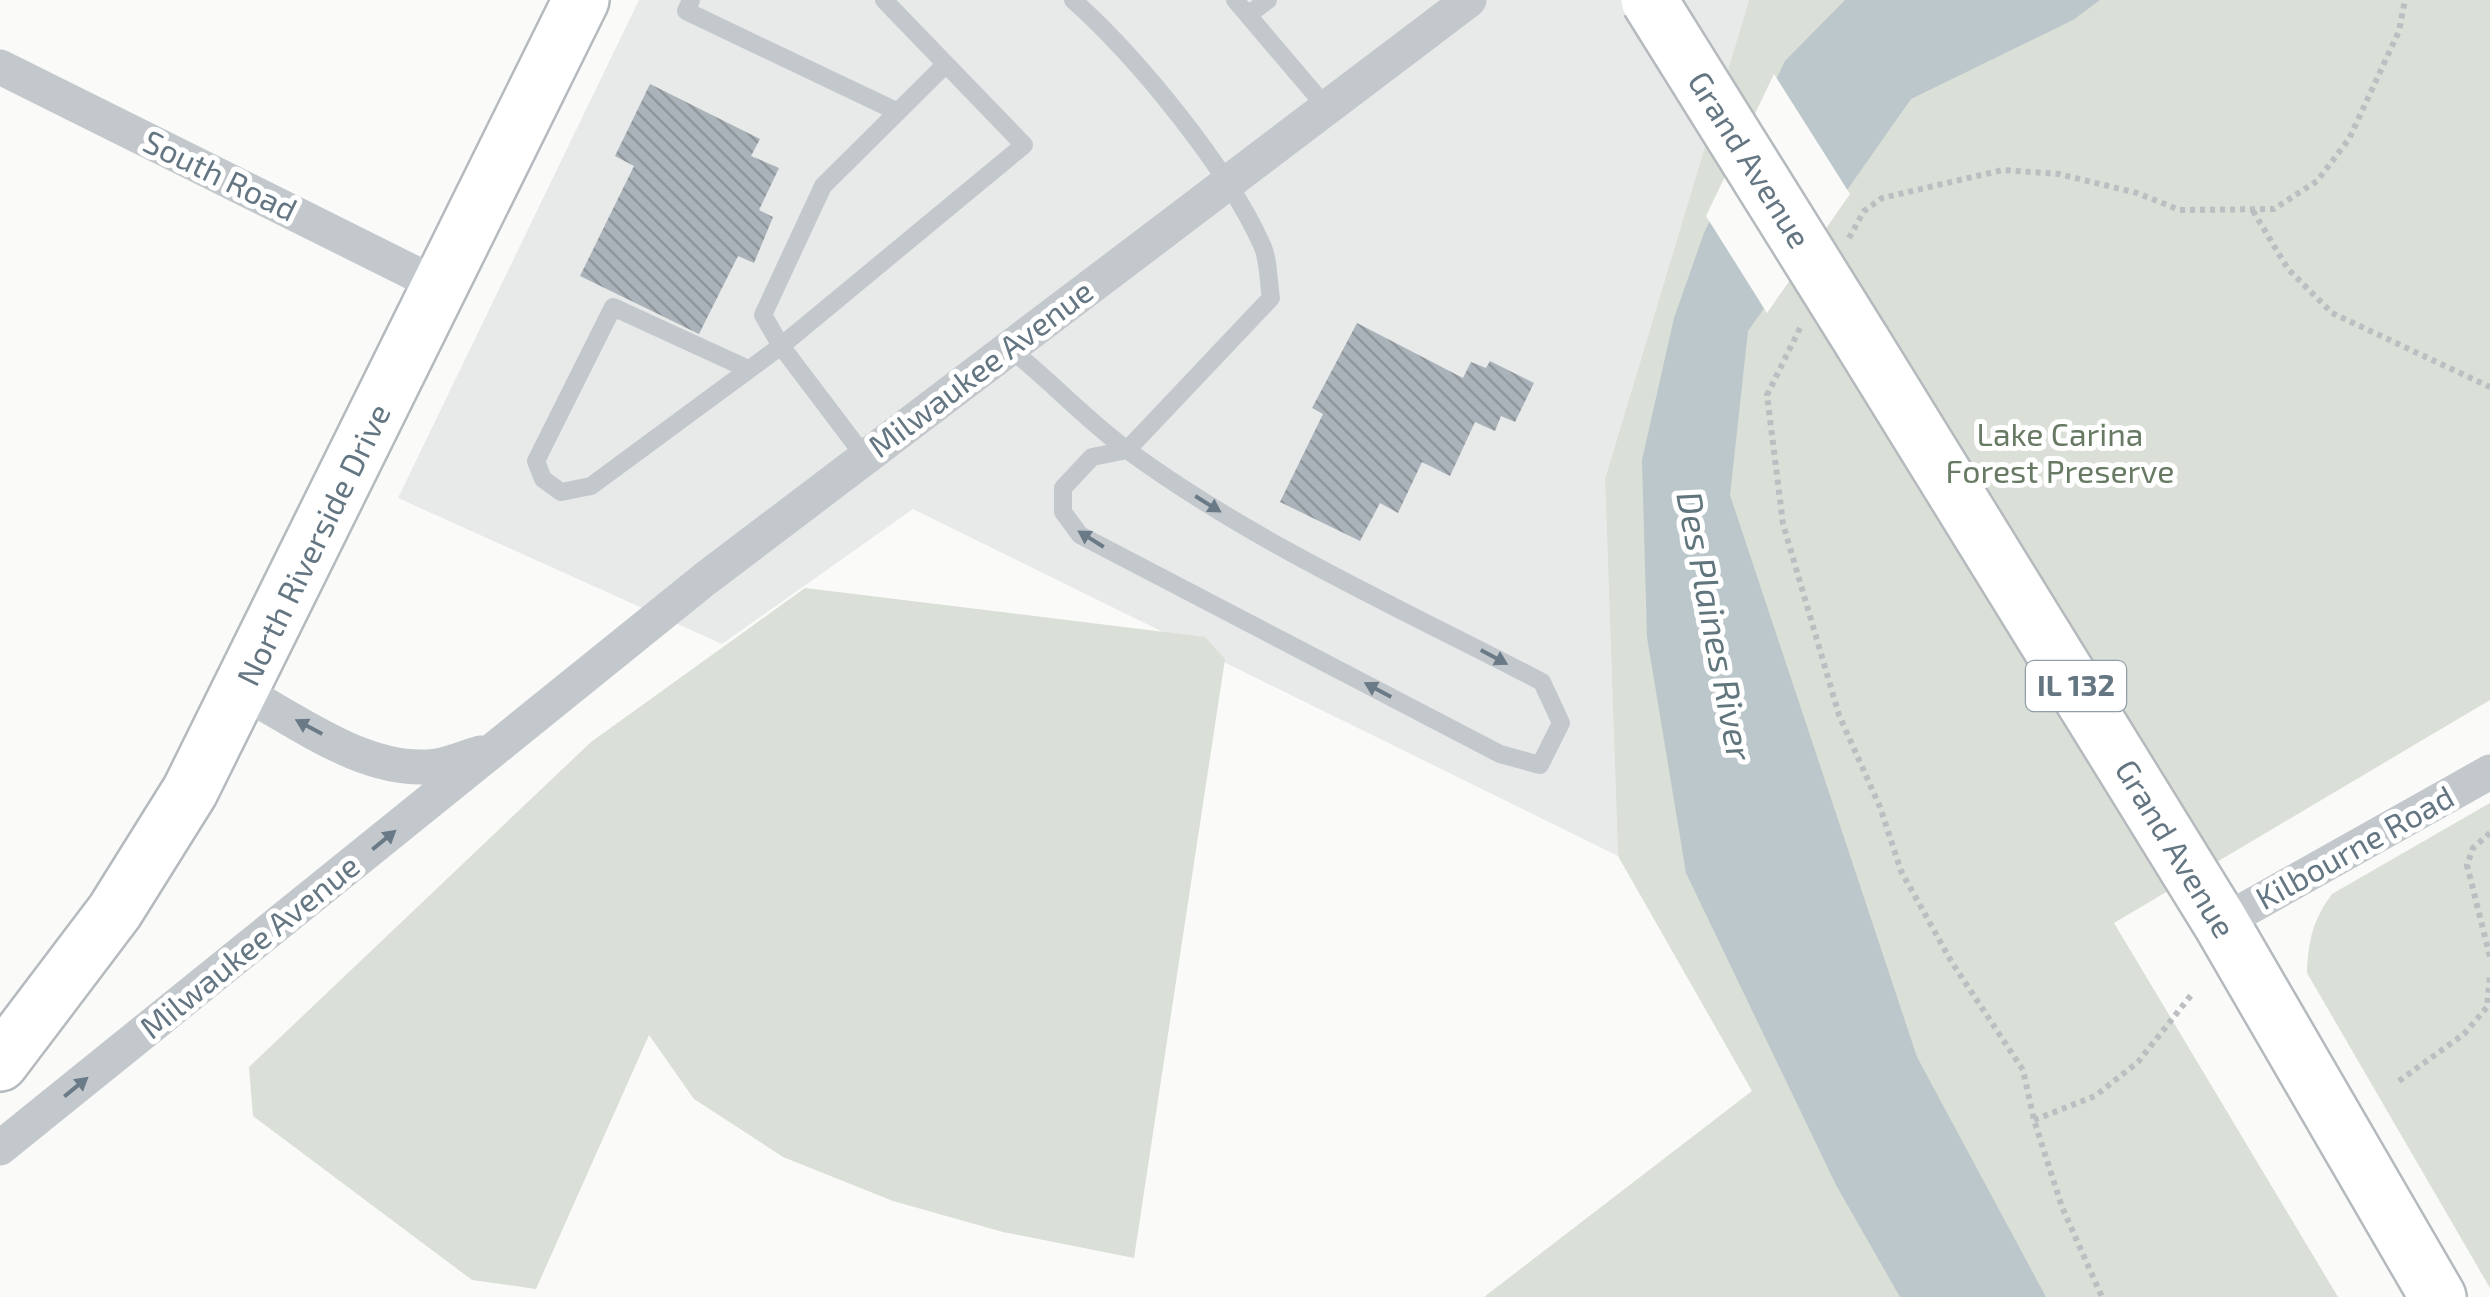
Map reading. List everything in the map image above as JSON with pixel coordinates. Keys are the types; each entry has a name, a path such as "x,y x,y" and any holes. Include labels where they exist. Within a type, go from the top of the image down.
{"main road":[{"name":"North Riverside Drive","path":"0,1063 115,911 190,791 243,692 581,0"},
{"name":"Grand Avenue","path":"1649,0 2220,924 2429,1282"},
{"path":"2429,1282 2464,1297"}],"street":[{"name":"Milwaukee Avenue","path":"0,1148 705,579 1469,0"},
{"name":"South Road","path":"1,69 440,286"},
{"name":"Milwaukee Avenue","path":"243,692 353,751 394,764 435,766 500,747"},
{"name":"Kilbourne Road","path":"2220,924 2490,772"}],"lane":[{"path":"691,0 686,11 898,112"},
{"path":"748,369 613,307 536,461 543,479 561,492 591,486 780,346 1024,144 884,0"},
{"path":"1009,348 1127,450 1215,510 1542,682 1561,723 1540,765 1500,754 1080,535 1064,512 1063,488 1092,456 1127,450 1271,298 1264,248 1226,183 1120,42 1074,0"},
{"path":"1235,0 1326,108"},
{"path":"1248,15 1268,0"},
{"path":"866,457 780,346 763,315 822,186 946,64"}],"path":[{"path":"1864,212 1882,198 2004,170 2058,174 2137,193 2180,210 2274,210 2318,181 2348,139 2399,31 2405,0"},
{"path":"2252,210 2288,269 2332,313 2490,387"},
{"path":"1781,363 1767,395 1783,524 1839,714 1880,808 1901,871 1951,961 2023,1070 2034,1120 2062,1207 2102,1297"},
{"path":"2490,833 2472,848 2467,864 2490,957"},
{"path":"2399,1081 2464,1034 2487,1007 2490,975"},
{"path":"2034,1120 2095,1096 2138,1062 2192,994"}],"shaded area":[{"path":"639,0 1749,0 1605,479 1618,856 913,509 722,644 398,498"}],"green space":[{"name":"Lake Carina Forest Preserve","path":"1749,0 2490,0 2490,700 2114,923 2338,1297 1484,1297 1752,1091 1618,856 1605,479"},
{"path":"805,588 1205,637 1225,659 1134,1258 1003,1232 893,1201 783,1157 694,1099 649,1035 536,1289 472,1280 253,1116 249,1067 591,742"},
{"path":"2490,803 2490,1288 2307,973 2313,931 2332,894"}],"water":[{"name":"Des Plaines River","path":"1845,0 2100,0 2073,20 1911,99 1748,331 1730,495 1917,1057 2046,1297 1900,1297 1836,1185 1686,873 1647,637 1642,460 1674,318 1704,233 1785,61"}],"pier":[{"path":"1774,74 1850,194 1767,313 1706,216"}],"building":[{"path":"650,84 760,139 751,156 779,168 759,210 773,217 754,263 738,256 699,334 580,276 634,166 615,156"},
{"path":"1357,323 1463,378 1471,362 1486,368 1490,361 1534,383 1515,422 1501,416 1495,431 1475,422 1450,476 1422,462 1398,513 1380,503 1360,541 1280,502 1323,414 1312,408"}]}
